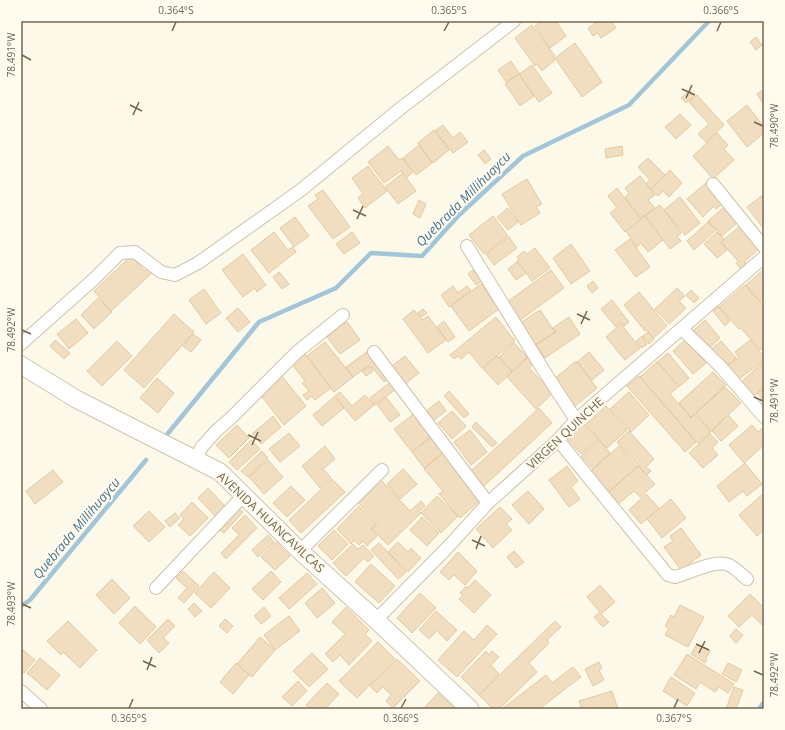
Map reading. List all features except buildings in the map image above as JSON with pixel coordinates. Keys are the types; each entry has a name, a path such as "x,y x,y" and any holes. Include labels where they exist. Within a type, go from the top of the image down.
{"street":[{"path":"21,344 94,279 120,253 135,252 161,272 175,275 198,263 301,190 400,108 514,21"},
{"path":"713,184 764,247"},
{"path":"467,246 576,420"},
{"name":"VIRGEN QUINCHE","path":"376,620 447,548 488,503 558,440 576,420 764,257"},
{"path":"196,460 200,448 216,431 297,352 343,315"},
{"path":"682,329 720,366 764,417"},
{"path":"374,352 488,503"},
{"name":"AVENIDA HUANCAVILCAS","path":"21,365 76,399 220,472 300,551 470,709"},
{"path":"558,440 668,575 675,577 710,565 726,564 731,566 747,579"},
{"path":"300,551 382,470"},
{"path":"156,588 244,495"},
{"path":"21,691 41,709"}],"waterway":[{"name":"Quebrada Millihuaycu","path":"165,437 259,322 336,288 371,253 422,256 459,215 523,156 629,105 709,21"},
{"name":"Quebrada Millihuaycu","path":"21,606 30,600 146,460"},
{"path":"759,709 764,702"}]}
